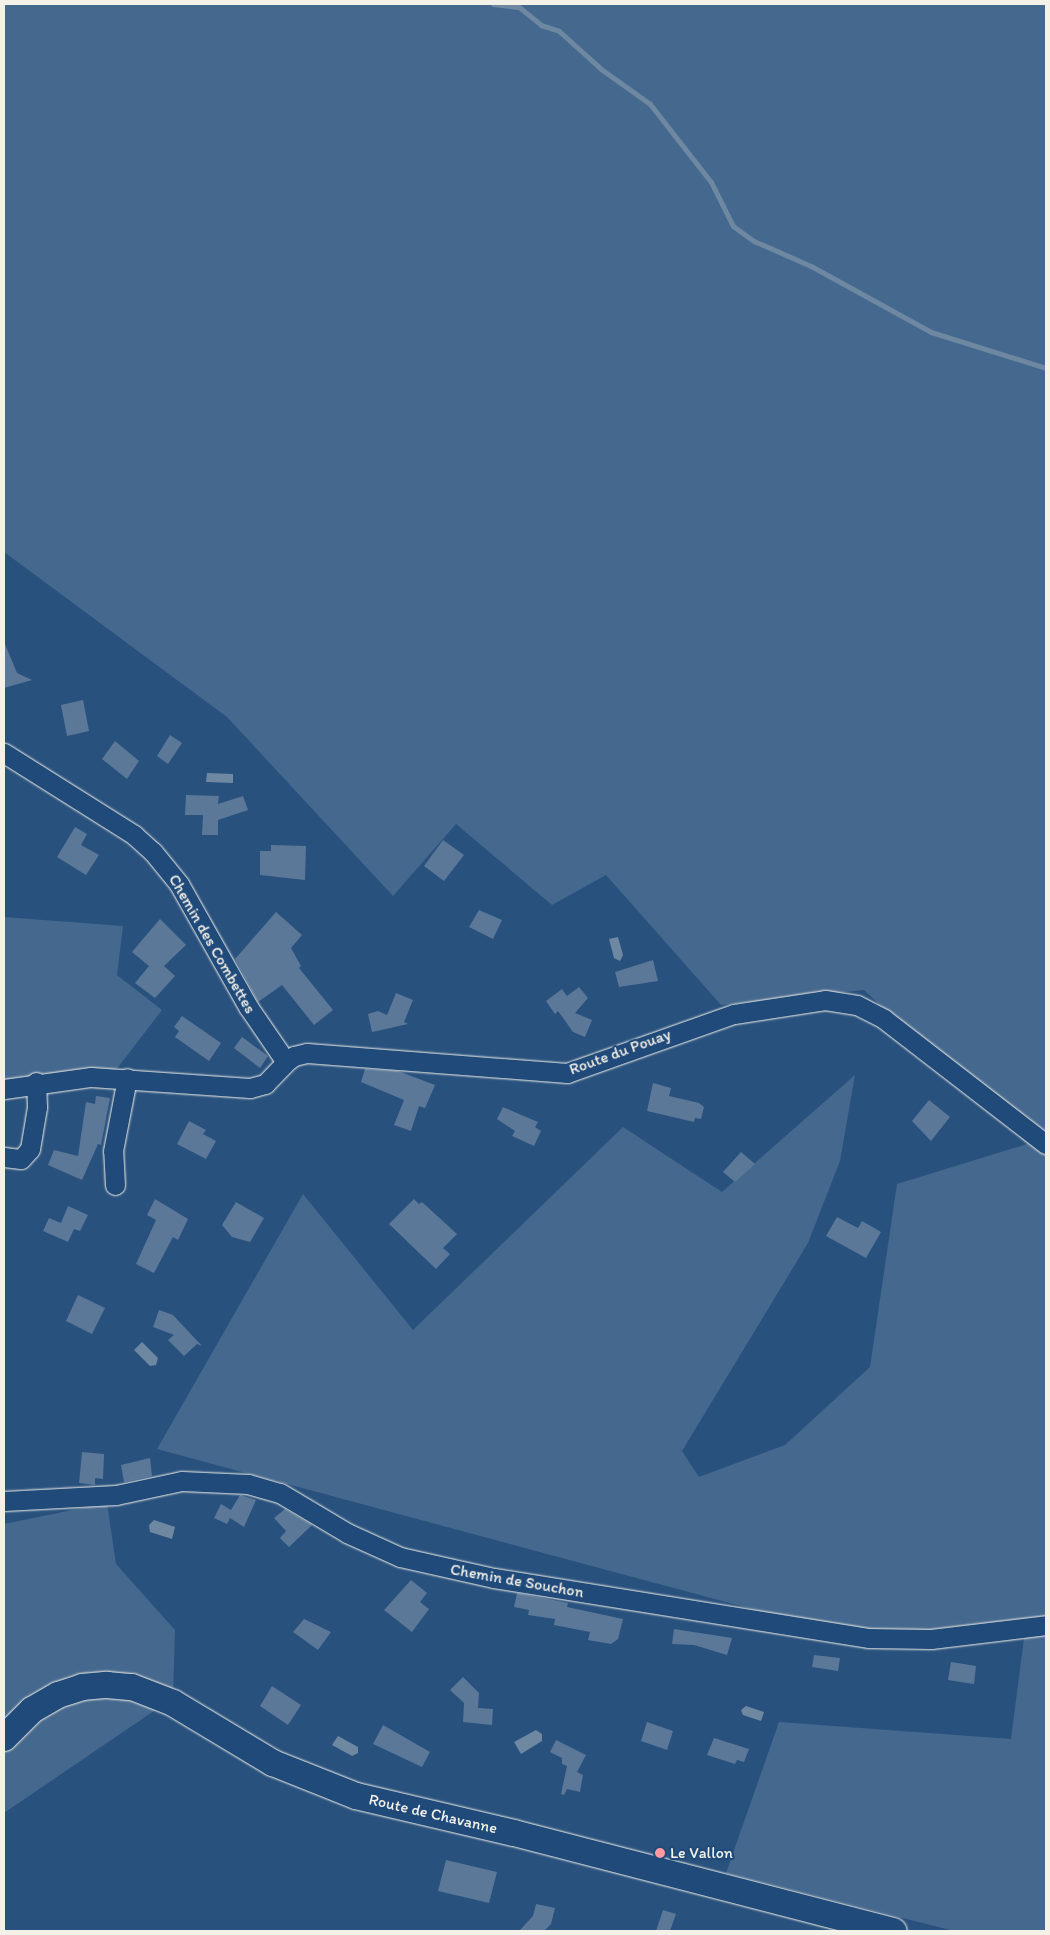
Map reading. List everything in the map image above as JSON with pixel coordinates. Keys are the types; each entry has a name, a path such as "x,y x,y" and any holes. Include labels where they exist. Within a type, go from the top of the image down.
{"main road":[{"name":"Route de Chavanne","path":"4,1738 32,1710 58,1695 99,1686 132,1687 173,1703 273,1763 347,1793 514,1833 894,1931"}],"street":[{"name":"Chemin des Combettes","path":"4,753 134,835 153,852 179,884 248,1008 286,1062"},
{"name":"Route du Pouay","path":"4,1089 36,1082 91,1077 250,1088 265,1084 294,1056 314,1054 567,1073 679,1031 734,1014 825,1000 858,1005 884,1019 1046,1144"},
{"path":"115,1185 113,1151 127,1078"},
{"path":"4,1157 21,1160 30,1148 37,1107 36,1082"},
{"name":"Chemin de Souchon","path":"4,1501 116,1495 182,1481 248,1484 280,1493 347,1533 400,1557 494,1578 869,1638 931,1639 1046,1625"}],"shaded area":[{"path":"4,4 1046,4 1046,1931 954,1931 726,1873 779,1722 1011,1739 1024,1638 893,1647 157,1449 303,1194 413,1330 623,1127 722,1192 855,1075 840,1161 808,1243 682,1451 699,1477 785,1445 870,1367 897,1184 1027,1144 864,990 721,1005 606,875 552,905 456,824 393,896 227,717 4,552"},
{"path":"207,773 233,774 233,783 206,782"},
{"path":"4,917 123,926 117,975 162,1010 116,1070 4,1083"},
{"path":"618,937 623,955 620,961 614,958 609,939"},
{"path":"142,1342 158,1358 156,1365 150,1366 134,1350"},
{"path":"107,1503 116,1564 175,1630 173,1698 4,1813 4,1524"},
{"path":"154,1520 175,1527 172,1539 150,1532 149,1525"},
{"path":"746,1706 764,1712 761,1721 743,1715 741,1710"},
{"path":"536,1730 542,1734 542,1741 521,1754 514,1742"},
{"path":"338,1736 358,1747 358,1753 352,1756 332,1745"}],"building":[{"path":"5,644 17,673 32,680 4,688"},
{"path":"83,700 89,731 67,736 61,705"},
{"path":"170,735 182,743 168,764 157,756"},
{"path":"115,741 139,761 127,779 102,759"},
{"path":"186,795 219,796 218,804 243,796 248,810 218,820 218,835 202,835 203,815 185,815"},
{"path":"75,827 87,834 81,845 99,855 86,875 57,857"},
{"path":"443,840 464,855 444,881 424,866"},
{"path":"271,845 306,846 305,880 260,875 260,851 271,851"},
{"path":"479,910 502,920 493,939 469,927"},
{"path":"276,912 302,935 291,948 301,966 299,968 333,1010 314,1025 282,985 258,1002 235,959"},
{"path":"160,919 186,945 164,966 175,976 155,998 135,983 149,966 132,952"},
{"path":"653,960 658,981 619,987 615,972"},
{"path":"579,987 588,998 575,1013 592,1020 585,1037 573,1032 558,1011 555,1014 546,1001 562,989 567,996"},
{"path":"396,993 413,1000 404,1022 408,1024 372,1032 368,1014 378,1011 387,1015"},
{"path":"182,1016 221,1043 209,1061 175,1037 179,1031 174,1027"},
{"path":"242,1037 268,1056 260,1068 234,1048"},
{"path":"365,1069 398,1071 435,1085 425,1108 419,1106 411,1131 394,1125 404,1100 361,1082"},
{"path":"653,1083 671,1088 669,1096 699,1103 704,1107 701,1119 695,1118 694,1122 647,1111"},
{"path":"96,1096 110,1098 101,1145 98,1144 82,1180 48,1165 54,1150 78,1156 86,1102 95,1104"},
{"path":"929,1100 950,1117 931,1141 912,1121"},
{"path":"503,1107 538,1122 535,1127 541,1131 534,1146 512,1136 515,1131 497,1119"},
{"path":"189,1121 206,1130 203,1134 216,1141 206,1159 177,1144"},
{"path":"741,1152 755,1164 735,1182 723,1172"},
{"path":"155,1199 188,1219 178,1240 173,1237 154,1273 136,1264 156,1220 147,1215"},
{"path":"414,1199 419,1204 422,1202 457,1234 443,1248 450,1254 436,1269 389,1224"},
{"path":"236,1202 264,1218 250,1242 232,1237 222,1225"},
{"path":"68,1206 88,1215 80,1231 74,1229 68,1242 43,1231 49,1218 61,1223"},
{"path":"837,1217 858,1228 862,1221 881,1232 866,1258 826,1236"},
{"path":"78,1295 105,1308 92,1334 66,1321"},
{"path":"159,1310 173,1315 202,1346 197,1344 184,1356 168,1340 174,1335 153,1327"},
{"path":"82,1452 104,1454 103,1479 95,1478 95,1485 79,1483"},
{"path":"150,1458 152,1476 124,1482 121,1465"},
{"path":"240,1495 256,1500 244,1527 230,1518 227,1524 214,1518 221,1504 231,1510"},
{"path":"285,1509 312,1525 289,1547 280,1538 286,1531 274,1518"},
{"path":"411,1580 427,1593 420,1602 429,1609 412,1632 384,1610"},
{"path":"517,1593 568,1603 567,1607 623,1619 618,1639 611,1644 588,1640 590,1632 554,1625 555,1619 528,1615 529,1610 514,1607"},
{"path":"304,1619 331,1632 318,1650 293,1632"},
{"path":"674,1629 732,1638 727,1655 694,1645 672,1644"},
{"path":"814,1655 840,1658 838,1671 812,1667"},
{"path":"951,1662 976,1666 974,1684 948,1680"},
{"path":"463,1677 479,1693 478,1708 493,1709 492,1725 463,1722 464,1703 450,1690"},
{"path":"272,1686 301,1705 288,1725 260,1706"},
{"path":"647,1722 673,1731 667,1750 641,1741"},
{"path":"383,1725 430,1752 422,1767 373,1744"},
{"path":"714,1738 749,1749 744,1762 737,1760 735,1764 707,1755"},
{"path":"556,1740 586,1755 577,1772 583,1775 580,1792 567,1789 564,1795 561,1794 567,1766 562,1764 562,1758 550,1752"},
{"path":"446,1860 497,1872 489,1903 438,1891"},
{"path":"536,1904 555,1908 551,1924 544,1931 519,1931 533,1916"},
{"path":"663,1910 676,1914 670,1931 656,1931"}],"waterway":[{"path":"493,4 519,7 541,25 559,31 601,69 650,104 711,182 733,226 754,241 811,266 931,332 1046,368"}],"place":[{"name":"Le Vallon","path":"660,1853"}]}
